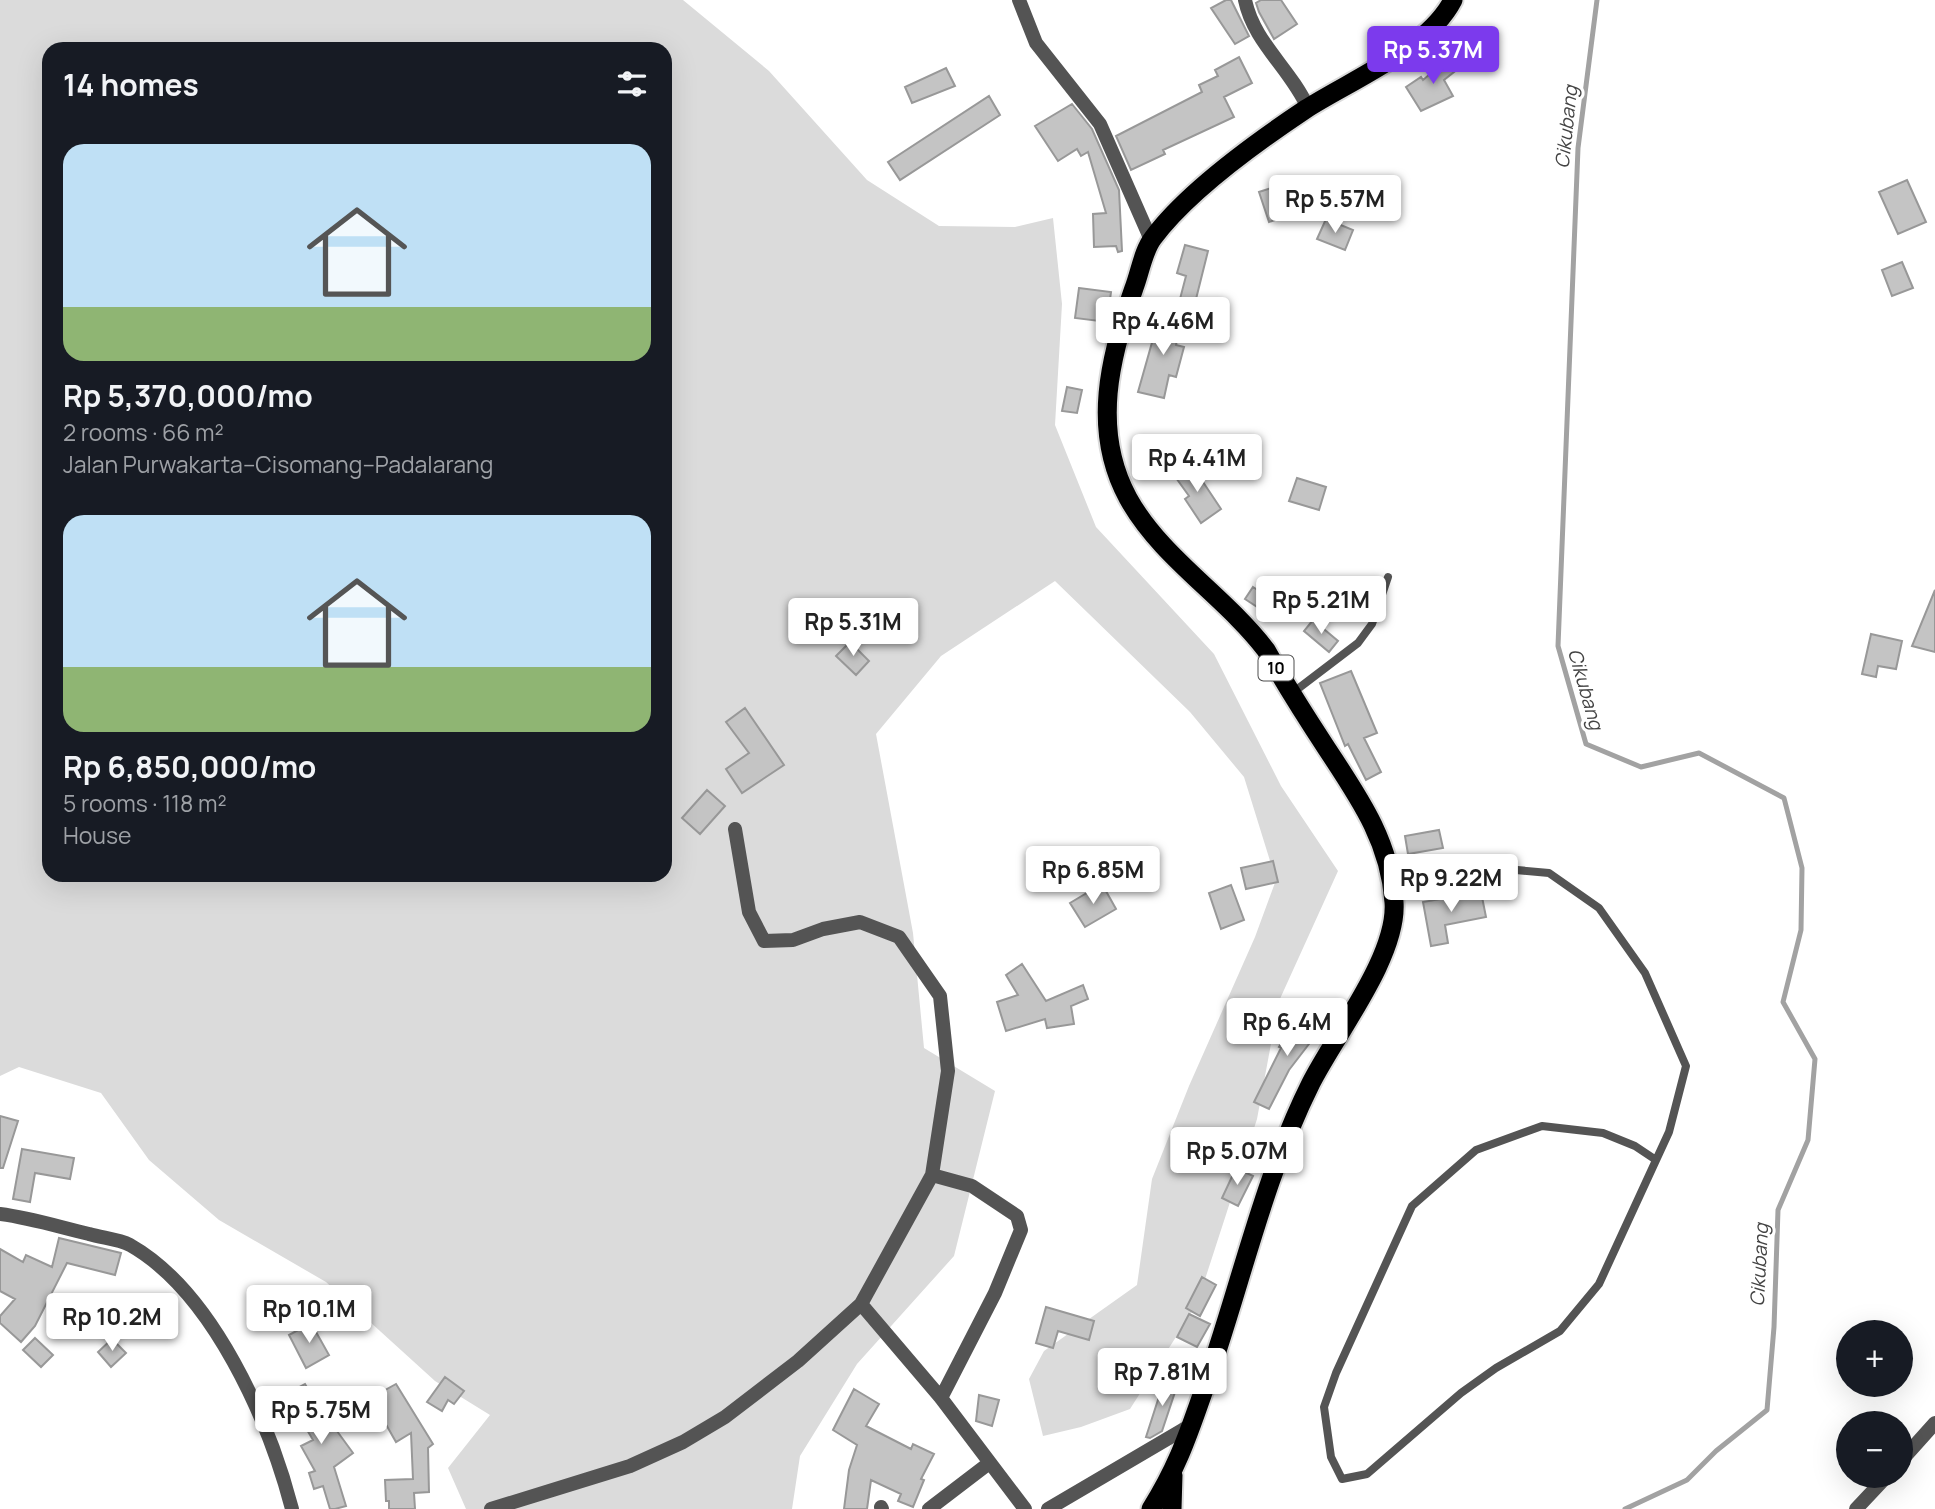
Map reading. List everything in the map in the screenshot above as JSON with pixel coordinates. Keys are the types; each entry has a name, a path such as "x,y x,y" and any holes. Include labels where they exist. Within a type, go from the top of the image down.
{"highway":[{"name":"10","path":"1151,1509 1173,1474 1226,1331 1273,1171 1315,1074 1357,1007 1383,954 1395,906 1391,868 1378,831 1363,803 1292,694 1246,624 1154,536 1128,498 1112,461 1107,418 1109,369 1151,240 1209,182 1308,108 1421,37 1448,11 1453,0"},
{"name":"10","path":"1171,1509 1173,1474"}],"street":[{"path":"1019,0 1036,43 1100,124 1151,240"},
{"path":"1245,0 1252,26 1299,88 1308,108"},
{"path":"491,1509 630,1466 683,1442 725,1417 799,1361 861,1304 932,1175 948,1071 940,996 899,937 859,922 823,929 793,940 764,941 748,912 735,829"},
{"path":"932,1175 972,1186 1017,1216 1021,1230 995,1293 941,1398"},
{"path":"0,1214 34,1219 127,1244 157,1263 218,1337 242,1375 282,1471 292,1509"},
{"path":"861,1304 941,1398 988,1464 1025,1509"},
{"path":"1913,1448 1935,1423"},
{"path":"1048,1509 1191,1425"},
{"path":"929,1509 988,1464"},
{"path":"1856,1509 1876,1488"}],"lane":[{"path":"1292,694 1358,643 1372,624 1388,577"},
{"path":"1394,897 1484,867 1549,873 1599,908 1645,973 1686,1066 1669,1132 1656,1160 1598,1284 1560,1331 1496,1368 1461,1393 1367,1474 1342,1479 1331,1457 1324,1407 1335,1373 1412,1206 1476,1150 1542,1126 1603,1133 1635,1146 1656,1160"}],"shaded area":[{"path":"0,0 683,0 769,71 867,180 939,226 1015,227 1053,218 1062,304 1055,425 1096,527 1214,654 1281,786 1338,871 1279,1001 1257,1119 1197,1304 1130,1409 1081,1427 1043,1436 1029,1379 1044,1351 1137,1285 1152,1179 1189,1086 1255,937 1276,880 1244,777 1190,712 1055,581 941,656 876,734 913,933 924,1048 995,1091 954,1256 857,1364 800,1456 792,1509 466,1509 448,1468 490,1415 435,1381 326,1282 219,1220 149,1160 101,1093 19,1067 0,1076"}],"building":[{"path":"1231,0 1249,36 1235,44 1211,8"},
{"path":"1261,0 1281,0 1297,24 1274,39 1256,3"},
{"path":"1239,57 1252,83 1224,97 1234,117 1163,150 1165,154 1131,170 1116,136 1202,92 1199,85 1218,76 1215,70"},
{"path":"1450,57 1459,68 1444,80 1453,96 1421,111 1406,87 1421,77 1423,80"},
{"path":"946,68 955,86 912,103 905,87"},
{"path":"989,96 1000,115 900,180 888,162"},
{"path":"1072,104 1092,129 1119,190 1122,251 1118,252 1116,246 1094,247 1093,214 1106,213 1088,152 1081,156 1077,149 1058,161 1035,126"},
{"path":"1907,180 1926,222 1898,234 1879,192"},
{"path":"1287,183 1296,213 1269,222 1259,192"},
{"path":"1326,219 1353,230 1345,250 1317,239"},
{"path":"1185,245 1208,251 1195,303 1180,299 1186,276 1177,273"},
{"path":"1902,262 1913,288 1892,296 1882,270"},
{"path":"1079,288 1111,292 1107,322 1075,318"},
{"path":"1162,311 1182,315 1176,345 1184,347 1176,377 1169,375 1164,398 1138,392 1153,339 1157,340"},
{"path":"1067,387 1082,390 1077,413 1062,411"},
{"path":"1191,464 1221,509 1201,523 1185,499 1189,496 1174,475"},
{"path":"1297,478 1326,487 1319,510 1289,501"},
{"path":"1253,587 1276,602 1268,614 1245,599"},
{"path":"1935,590 1935,652 1912,646"},
{"path":"1313,620 1338,641 1329,652 1304,631"},
{"path":"1871,634 1902,641 1896,669 1878,666 1876,677 1862,674"},
{"path":"850,642 869,661 856,675 836,656"},
{"path":"1351,671 1377,733 1364,738 1381,772 1366,780 1348,744 1345,746 1320,683"},
{"path":"745,708 784,765 742,793 726,769 749,753 726,722"},
{"path":"707,790 725,806 700,834 682,818"},
{"path":"1439,830 1443,848 1408,854 1405,836"},
{"path":"1273,861 1278,882 1246,889 1241,868"},
{"path":"1102,884 1116,909 1085,927 1070,903"},
{"path":"1231,885 1244,920 1221,929 1209,893"},
{"path":"1481,892 1486,917 1445,925 1448,943 1431,946 1423,902"},
{"path":"1022,964 1046,1001 1083,985 1088,999 1071,1006 1074,1024 1047,1028 1045,1019 1006,1031 997,1002 1018,995 1006,975"},
{"path":"1303,1013 1322,1027 1289,1070 1269,1109 1254,1102 1281,1048 1279,1047"},
{"path":"0,1116 18,1121 3,1168 0,1168"},
{"path":"22,1149 74,1158 70,1179 35,1173 30,1202 13,1199"},
{"path":"1236,1168 1253,1176 1238,1206 1222,1198"},
{"path":"59,1238 121,1253 115,1275 67,1263 35,1326 21,1342 0,1323 0,1316 15,1299 0,1291 0,1249 23,1262 26,1255 52,1267"},
{"path":"1202,1277 1216,1285 1200,1316 1186,1308"},
{"path":"1046,1307 1094,1321 1089,1340 1058,1331 1053,1348 1036,1343"},
{"path":"1189,1314 1210,1324 1197,1347 1177,1337"},
{"path":"311,1323 329,1355 306,1368 289,1335"},
{"path":"35,1338 53,1355 41,1367 23,1350"},
{"path":"112,1339 126,1353 111,1367 98,1352"},
{"path":"445,1377 464,1391 454,1404 448,1400 442,1411 427,1402"},
{"path":"1165,1378 1178,1383 1162,1431 1150,1438 1146,1437"},
{"path":"305,1384 331,1429 334,1427 353,1453 334,1467 346,1506 330,1509 323,1486 314,1489 309,1473 315,1471 301,1446 313,1440 286,1394"},
{"path":"396,1384 433,1444 428,1448 429,1492 414,1493 415,1509 389,1509 389,1501 386,1501 385,1480 413,1479 411,1433 396,1442 371,1398"},
{"path":"854,1389 879,1404 866,1426 911,1449 913,1444 934,1454 921,1479 924,1480 913,1507 898,1501 901,1494 871,1480 867,1509 844,1509 849,1470 857,1445 833,1430"},
{"path":"979,1395 999,1400 992,1426 976,1421"}],"waterway":[{"name":"Cikubang","path":"1597,0 1578,148 1558,646 1586,744 1641,767 1699,753 1784,798 1802,868 1801,930 1783,1002 1815,1059 1808,1140 1778,1210 1774,1327 1767,1410 1716,1451 1687,1480 1625,1509"}]}
